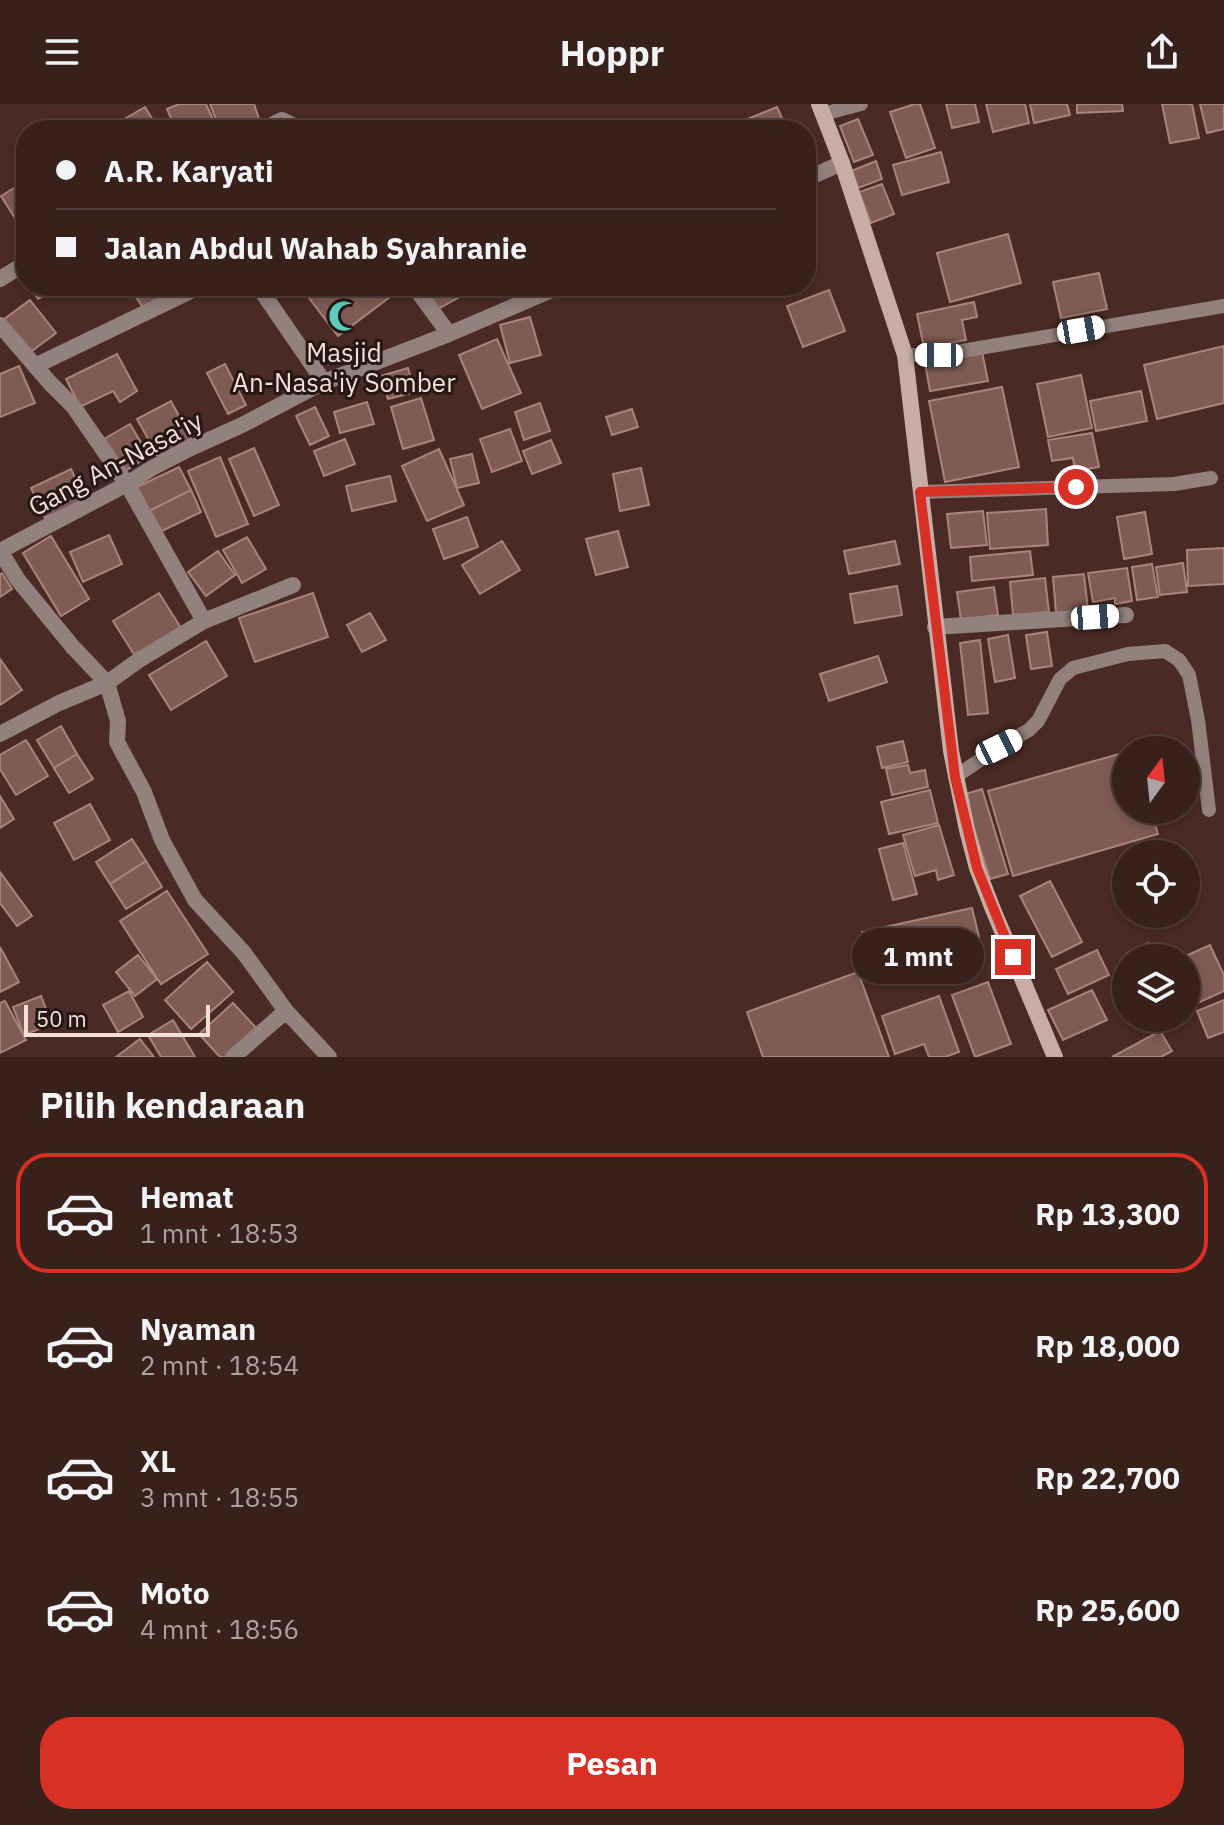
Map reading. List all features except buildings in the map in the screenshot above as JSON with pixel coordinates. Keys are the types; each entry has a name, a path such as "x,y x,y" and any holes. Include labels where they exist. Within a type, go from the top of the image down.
{"main road":[{"path":"821,109 842,163 905,355 955,777 977,868 1055,1057"}],"street":[{"path":"816,175 842,163"},
{"path":"35,366 180,296"},
{"path":"265,296 324,382"},
{"path":"421,296 449,334"},
{"name":"Gang An-Nasa'iy","path":"0,551 152,468 324,382 538,296"},
{"path":"0,325 73,406 127,484 204,621"},
{"path":"0,551 18,580 107,683 118,721 117,742 144,792 162,840 195,900 244,953 286,1011 329,1057"},
{"path":"0,734 59,703 107,683 204,621 293,585"},
{"path":"935,627 1126,615"},
{"path":"233,1057 286,1011"}],"lane":[{"path":"821,109 861,104"},
{"path":"905,355 939,355 1224,306"},
{"path":"920,492 1174,484 1211,478"},
{"path":"955,777 1029,730 1038,721 1060,679 1073,668 1128,654 1165,651 1179,660 1189,675 1209,810"}],"place":[{"name":"Masjid An-Nasa'iy Somber","path":"344,316"}],"route":[{"path":"1013,957 977,868 955,777 920,492 1076,487"}]}
